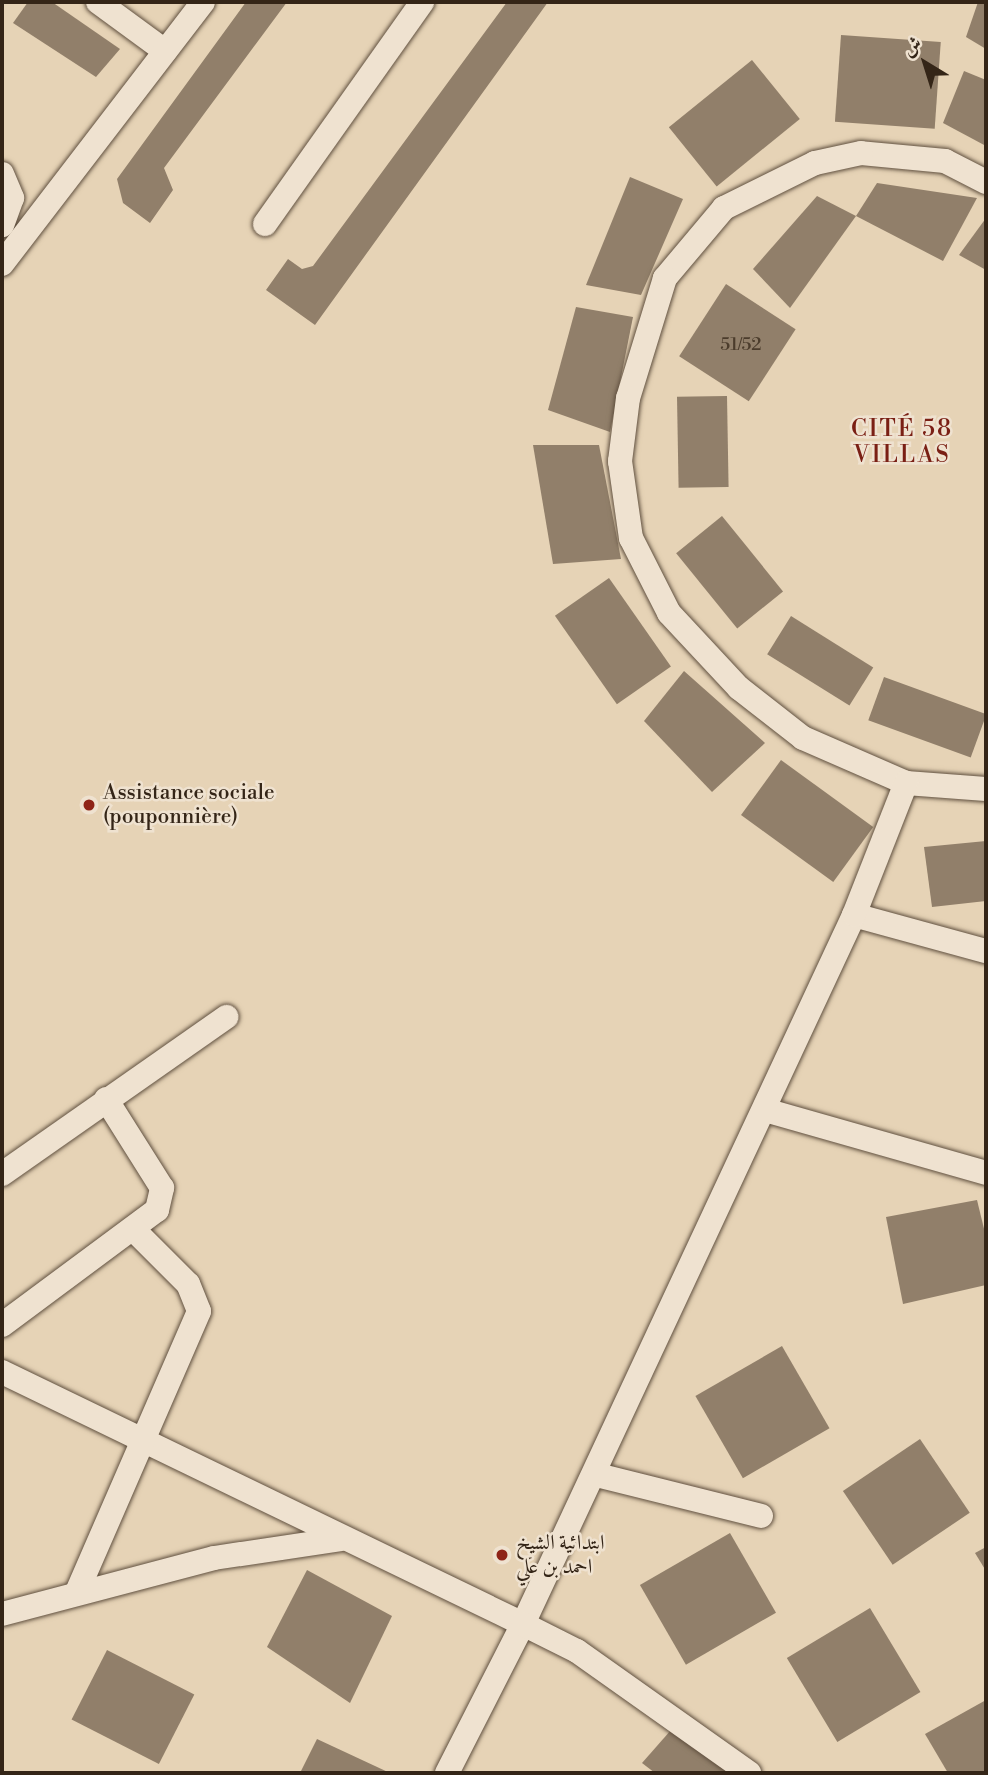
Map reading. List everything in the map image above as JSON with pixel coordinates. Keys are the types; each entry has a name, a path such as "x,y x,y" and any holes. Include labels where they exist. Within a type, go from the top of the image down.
{"street":[{"path":"98,2 165,51"},
{"path":"2,264 202,2"},
{"path":"265,224 422,2"},
{"path":"986,182 945,161 861,153 815,163 724,208 665,278 628,398 620,461 631,538 668,612 739,688 803,738 906,783 986,789"},
{"path":"2,174 12,198 2,225"},
{"path":"447,1773 597,1475 854,915 906,783"},
{"path":"854,915 986,951"},
{"path":"2,1174 226,1017"},
{"path":"2,1325 134,1230 157,1210 162,1188 106,1099"},
{"path":"765,1110 986,1173"},
{"path":"77,1592 145,1444 199,1311 188,1284 134,1230"},
{"path":"2,1372 341,1539 523,1624 598,1665 749,1773"},
{"path":"597,1475 761,1516"},
{"path":"2,1614 77,1592 214,1558 341,1539"}],"building":[{"path":"28,2 52,2 120,49 96,77 13,23"},
{"path":"246,2 287,2 164,168 173,190 150,223 123,203 117,179"},
{"path":"507,2 548,2 315,325 266,290 288,259 302,269 313,266"},
{"path":"978,2 986,2 986,49 966,37"},
{"path":"841,35 941,42 935,129 835,122"},
{"path":"752,60 800,119 717,186 669,127"},
{"path":"964,71 986,80 986,146 943,123"},
{"path":"630,177 683,199 641,295 586,285"},
{"path":"877,183 977,198 943,261 856,216"},
{"path":"817,196 856,216 790,308 753,269"},
{"path":"986,218 986,270 959,255"},
{"path":"726,284 796,329 749,401 679,356"},
{"path":"576,307 633,317 610,432 548,410"},
{"path":"727,396 729,487 679,488 677,397"},
{"path":"533,445 599,445 621,559 553,564"},
{"path":"722,516 783,591 737,629 676,553"},
{"path":"609,578 671,666 617,704 555,616"},
{"path":"791,616 873,667 849,706 767,654"},
{"path":"684,671 765,743 712,792 644,721"},
{"path":"884,677 986,714 971,758 868,720"},
{"path":"781,760 873,827 833,882 741,815"},
{"path":"986,841 986,901 932,907 924,847"},
{"path":"977,1200 986,1237 986,1285 903,1304 886,1217"},
{"path":"782,1346 829,1428 743,1478 695,1396"},
{"path":"920,1439 970,1513 893,1565 843,1491"},
{"path":"730,1533 776,1613 686,1665 640,1585"},
{"path":"986,1547 986,1571 975,1553"},
{"path":"307,1570 392,1616 350,1703 267,1647"},
{"path":"870,1608 920,1692 837,1742 787,1658"},
{"path":"107,1650 194,1694 159,1764 72,1719"},
{"path":"986,1700 986,1773 948,1773 925,1734"},
{"path":"671,1730 732,1773 655,1773 642,1763"},
{"path":"317,1739 390,1773 300,1773"}],"place":[{"name":"Assistance sociale (pouponnière)","path":"89,805"},
{"name":"ابتدائية الشيخ احمد بن علي","path":"502,1555"}],"district":[{"name":"CITÉ 58 VILLAS","path":"902,442"}]}
